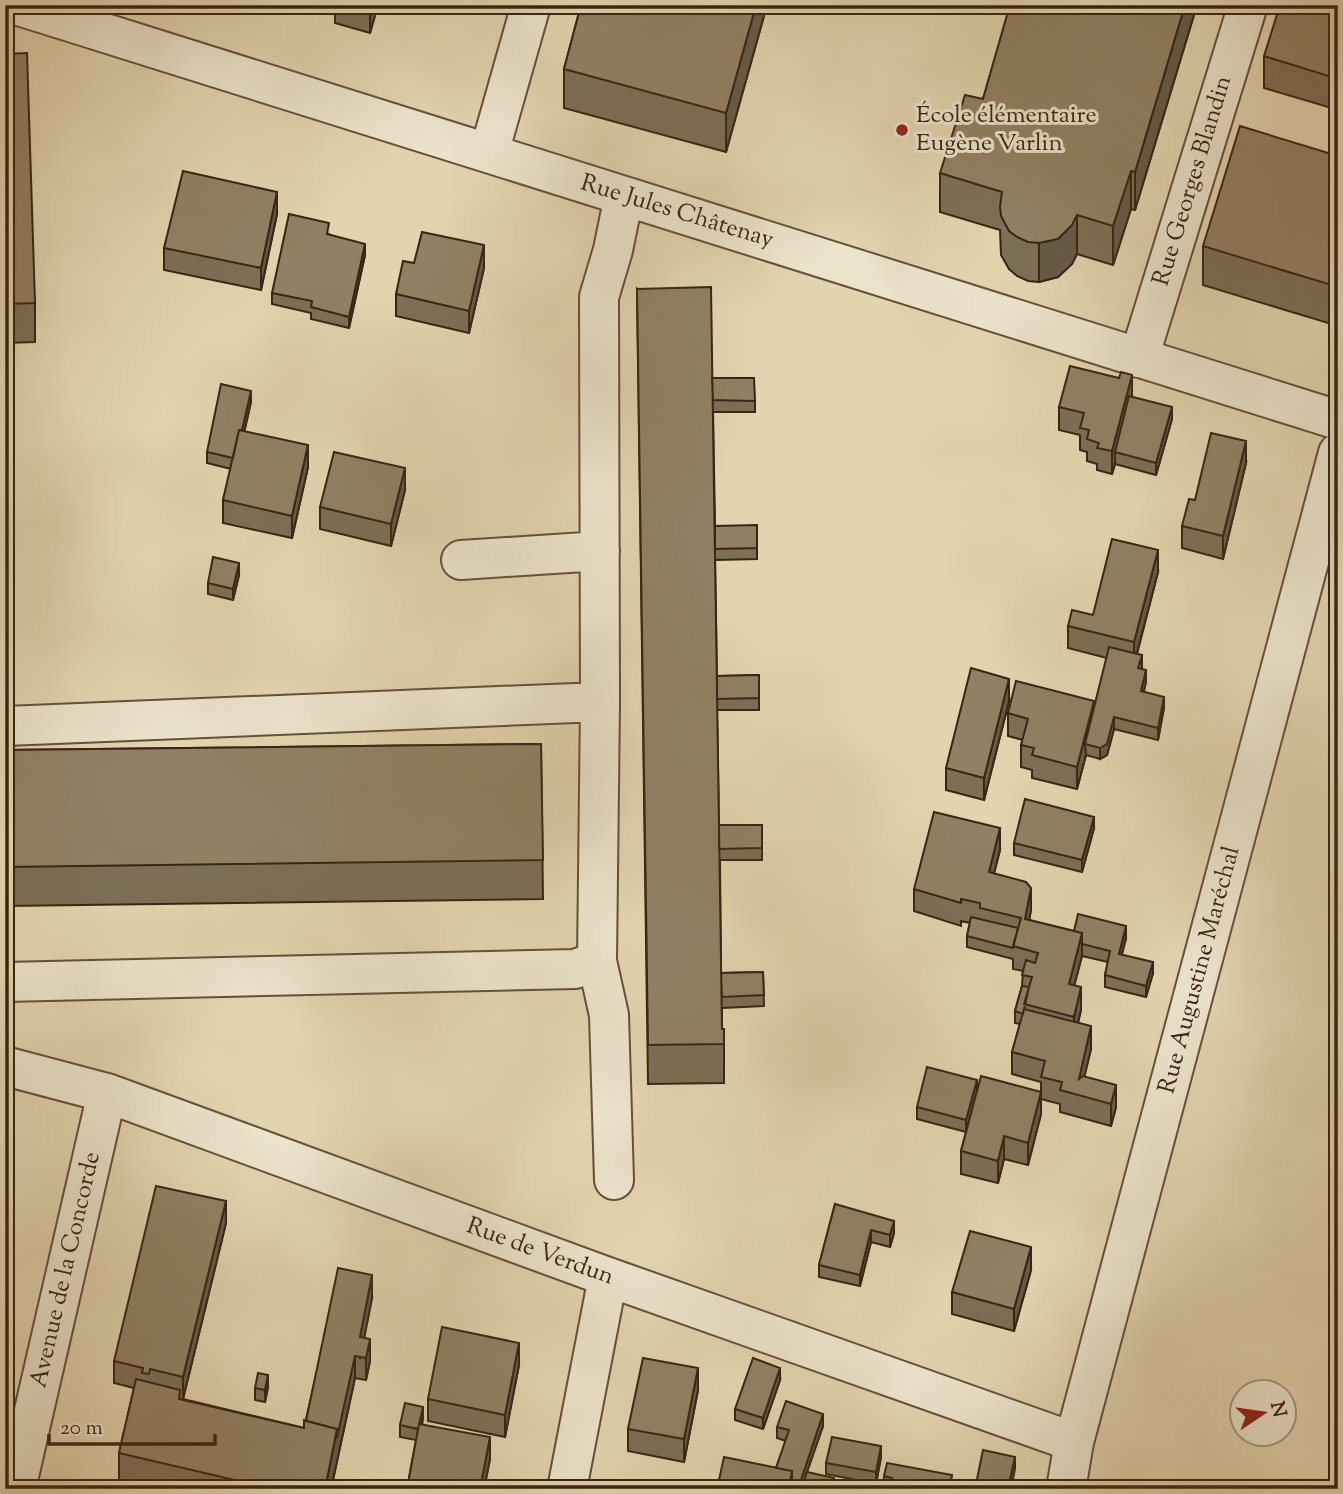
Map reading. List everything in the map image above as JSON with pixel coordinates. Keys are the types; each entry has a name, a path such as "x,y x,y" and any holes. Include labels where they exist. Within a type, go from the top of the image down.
{"street":[{"name":"Rue Jules Châtenay","path":"16,5 1338,419"},
{"path":"489,153 531,5"},
{"name":"Rue Georges Blandin","path":"1139,358 1248,5"},
{"path":"614,1180 609,1015 597,961 600,702 599,297 613,250 624,196"},
{"name":"Rue Augustine Maréchal","path":"1066,1489 1074,1442 1338,453"},
{"path":"461,560 600,551"},
{"path":"5,726 600,702"},
{"path":"5,982 575,969 597,961"},
{"name":"Rue de Verdun","path":"5,1066 107,1093 608,1278 1074,1442"},
{"name":"Avenue de la Concorde","path":"16,1489 107,1093"},
{"path":"568,1489 608,1278"}],"building":[{"path":"351,5 372,5 370,11"},
{"path":"581,5 756,5 726,113 564,69"},
{"path":"1010,5 1185,5 1135,172 1131,171 1113,226 1077,215 1072,225 1058,239 1028,242 1009,231 1001,216 1002,192 940,173 965,95 983,99"},
{"path":"1280,5 1338,5 1338,79 1264,56"},
{"path":"27,53 35,303 5,304 5,54"},
{"path":"1240,126 1338,156 1338,287 1203,246"},
{"path":"183,171 277,192 261,268 164,248"},
{"path":"289,214 329,223 327,234 365,244 349,317 311,307 312,301 272,293"},
{"path":"422,232 484,245 469,311 396,294 403,261 414,263"},
{"path":"711,287 724,1044 648,1045 637,289"},
{"path":"1070,366 1119,378 1121,372 1132,375 1112,451 1097,448 1099,443 1087,439 1089,430 1080,428 1084,413 1059,407"},
{"path":"712,378 754,378 755,401 713,400"},
{"path":"221,384 251,391 233,458 207,452"},
{"path":"1129,396 1172,407 1156,463 1115,452"},
{"path":"239,430 308,445 292,516 223,500"},
{"path":"1211,433 1246,441 1223,536 1182,526 1189,499 1195,500"},
{"path":"334,452 405,468 391,524 320,507"},
{"path":"757,525 757,548 715,549 715,526"},
{"path":"1112,539 1158,550 1134,642 1068,626 1072,610 1093,615"},
{"path":"213,557 239,563 233,589 208,583"},
{"path":"1109,647 1142,655 1138,668 1146,670 1141,691 1164,697 1158,728 1114,717 1107,744 1100,748 1085,744"},
{"path":"971,668 1009,679 984,778 946,768"},
{"path":"759,675 759,698 717,699 717,676"},
{"path":"1016,681 1094,701 1077,767 1032,755 1034,748 1021,745 1028,719 1008,713"},
{"path":"541,744 543,860 5,867 5,750"},
{"path":"1025,799 1094,817 1082,860 1014,843"},
{"path":"934,812 1000,828 989,872 1026,882 1031,888 1025,919 1082,933 1069,984 1081,987 1074,1017 1024,1004 1032,977 1022,975 1026,960 1035,963 1038,953 1013,946 1021,918 980,908 980,903 961,899 961,903 914,889"},
{"path":"719,825 762,825 762,848 719,849"},
{"path":"1078,914 1126,926 1119,954 1153,962 1146,986 1105,975 1110,951 1082,944 1082,933 1074,931"},
{"path":"971,917 1018,928 1013,948 967,936"},
{"path":"763,972 764,995 722,997 721,973"},
{"path":"1022,986 1029,987 1023,1014 1015,1011"},
{"path":"1024,1009 1091,1026 1079,1079 1083,1076 1116,1085 1111,1104 1060,1090 1062,1082 1041,1077 1045,1061 1012,1052"},
{"path":"927,1067 977,1080 966,1120 917,1107"},
{"path":"981,1076 1041,1092 1028,1143 1004,1136 998,1161 961,1151"},
{"path":"156,1186 226,1201 183,1377 150,1369 149,1374 142,1373 143,1368 114,1361"},
{"path":"835,1204 894,1221 890,1235 871,1230 860,1275 819,1265"},
{"path":"970,1231 1031,1247 1014,1309 952,1292"},
{"path":"338,1268 372,1275 360,1337 370,1339 366,1358 355,1356 337,1438 337,1429 306,1421"},
{"path":"442,1327 519,1343 505,1415 428,1399"},
{"path":"643,1358 698,1368 684,1439 628,1429"},
{"path":"753,1358 780,1368 763,1418 735,1409"},
{"path":"258,1373 268,1375 265,1390 255,1388"},
{"path":"136,1379 180,1390 179,1399 304,1428 304,1420 337,1429 325,1489 273,1489 119,1453"},
{"path":"786,1401 823,1414 800,1483 792,1481 792,1471 776,1468 789,1430 777,1427"},
{"path":"405,1403 423,1407 418,1429 400,1425"},
{"path":"419,1424 490,1437 480,1489 407,1489"},
{"path":"832,1437 881,1446 876,1472 826,1463"},
{"path":"983,1450 1015,1457 1008,1489 975,1489"},
{"path":"724,1457 792,1471 790,1483 822,1489 717,1489"},
{"path":"887,1463 952,1475 950,1489 890,1489 892,1478 884,1476"},
{"path":"807,1472 834,1478 831,1489 803,1485"}],"place":[{"name":"École élémentaire Eugène Varlin","path":"902,130"}]}
